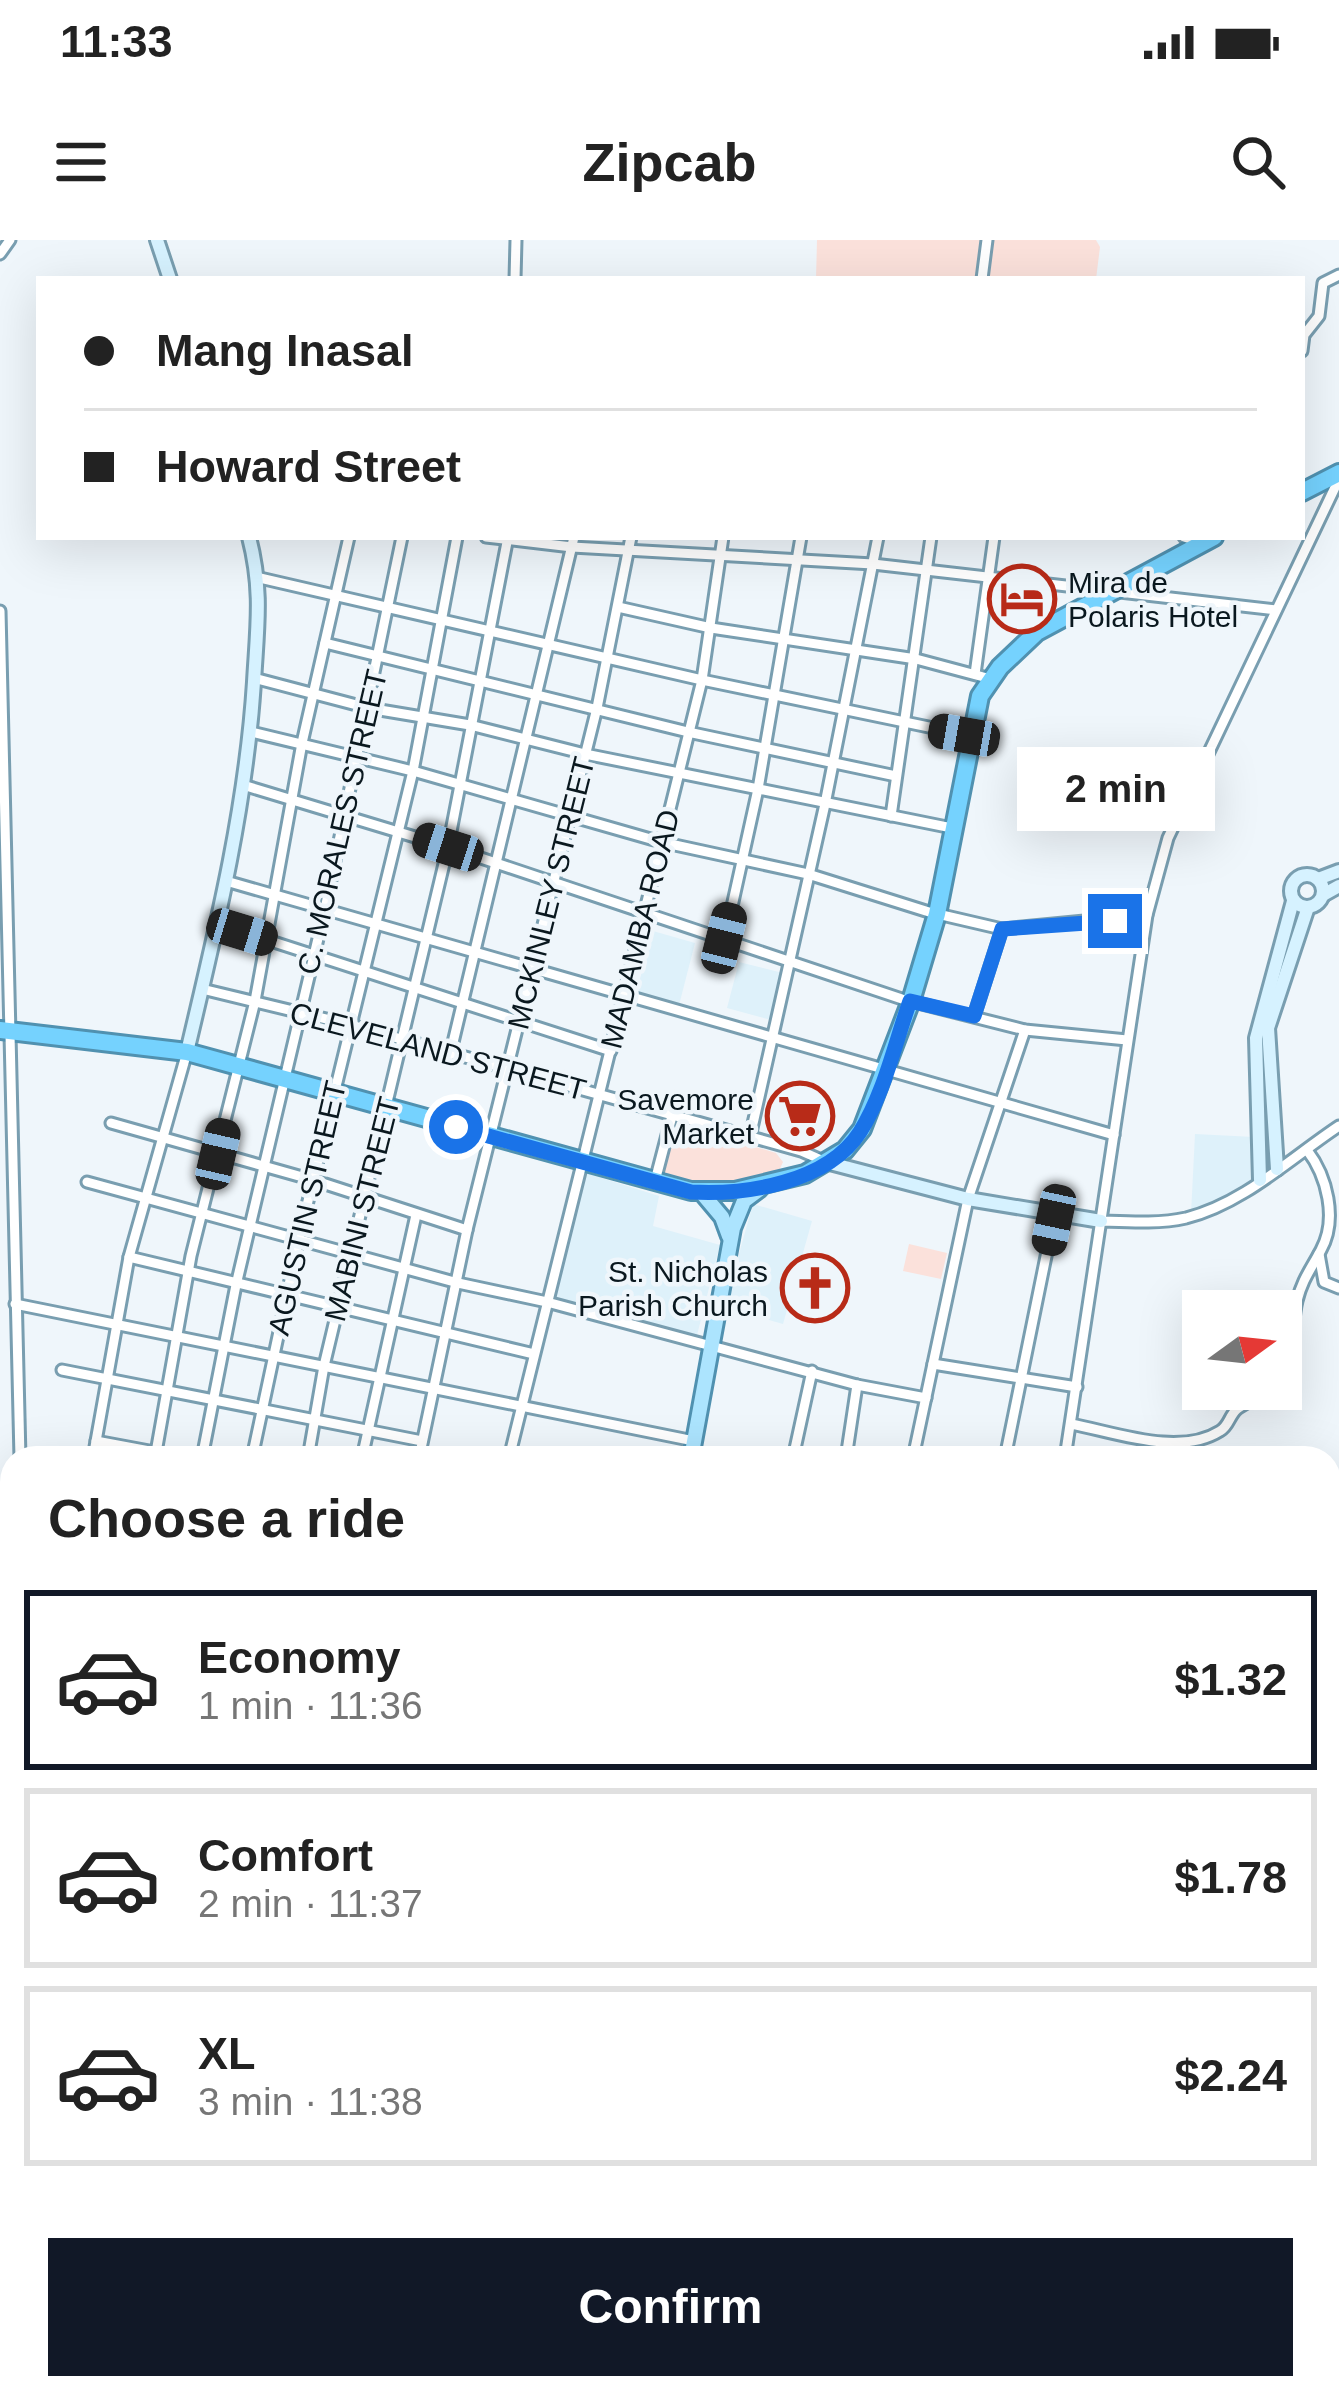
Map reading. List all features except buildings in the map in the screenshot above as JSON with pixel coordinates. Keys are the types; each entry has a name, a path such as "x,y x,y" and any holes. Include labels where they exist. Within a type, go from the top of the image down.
{"highway":[{"path":"1305,491 1339,476"},
{"path":"4,1030 187,1052 581,1164 701,1192 765,1185 806,1174 845,1150 862,1129 910,1001 937,914 983,676 1028,638 1209,540"}],"main road":[{"path":"693,1446 730,1241 745,1201 765,1185"},
{"path":"701,1192 722,1217 730,1241"}],"street":[{"path":"0,254 10,240"},
{"path":"157,240 169,276"},
{"path":"515,276 516,240"},
{"path":"982,276 987,240"},
{"path":"1305,333 1319,316 1323,283 1339,275"},
{"path":"1067,1446 1147,915 1168,838 1339,476"},
{"path":"95,1446 129,1258 218,925 244,784 260,578 250,540"},
{"path":"158,1446 188,1273 255,1001 302,742 348,540"},
{"name":"C. MORALES STREET","path":"204,1446 236,1285 325,909 401,540"},
{"name":"AGUSTIN STREET","path":"254,1446 299,1238 413,771 457,540"},
{"name":"MABINI STREET","path":"310,1446 324,1366 448,847 508,540"},
{"path":"540,540 629,550 873,564 1276,610"},
{"name":"MCKINLEY STREET","path":"421,1446 467,1230 597,708 631,540"},
{"name":"MADAMBA ROAD","path":"512,1446 701,680 723,540"},
{"path":"724,938 758,789 800,540"},
{"path":"750,1137 825,804 877,540"},
{"path":"891,816 931,540"},
{"path":"618,608 711,628 916,659 983,676 994,540"},
{"path":"449,1055 573,542"},
{"path":"260,578 701,680 972,736"},
{"path":"0,610 4,1030 20,1446"},
{"path":"326,643 688,732 896,776"},
{"path":"254,678 368,708 470,725 585,754 956,828"},
{"path":"251,732 413,771 662,842 808,874 1002,929 1147,915"},
{"path":"244,784 910,1001 1025,1030 1127,1040"},
{"path":"1318,879 1339,871"},
{"path":"1260,1180 1256,1038 1293,901 1291,886 1308,874 1318,879 1323,895"},
{"path":"226,880 1114,1135"},
{"path":"1277,1169 1268,1028 1308,908 1339,886"},
{"path":"1293,901 1308,908"},
{"path":"218,925 611,1052"},
{"path":"974,1016 1002,929"},
{"name":"CLEVELAND STREET","path":"202,989 351,1025 826,1162"},
{"path":"918,1446 968,1199 1025,1030"},
{"path":"654,1183 672,1116"},
{"path":"111,1123 467,1230"},
{"path":"826,1162 1054,1216 1138,1223 1186,1218 1260,1180 1339,1126"},
{"path":"1300,1290 1329,1228 1325,1185 1307,1150"},
{"path":"86,1182 458,1283 926,1398"},
{"path":"365,1446 416,1216"},
{"path":"1007,1446 1054,1216"},
{"path":"1319,1253 1324,1282 1339,1288"},
{"path":"129,1258 534,1354"},
{"path":"15,1304 694,1441"},
{"path":"933,1364 1077,1387"},
{"path":"62,1370 422,1441"},
{"path":"796,1446 812,1372"},
{"path":"848,1446 857,1384"},
{"path":"1071,1424 1158,1441 1194,1439 1225,1428 1238,1410"},
{"path":"96,1441 116,1446"}],"shaded area":[{"path":"817,240 1096,240 1100,247 1096,276 816,276"},
{"path":"653,931 695,943 678,1009 635,997"},
{"path":"739,962 783,973 771,1020 727,1008"},
{"path":"675,1123 776,1153 783,1162 778,1173 733,1181 660,1178"},
{"path":"1195,1134 1254,1137 1253,1179 1191,1214"},
{"path":"586,1173 659,1196 653,1226 720,1245 696,1339 553,1304"},
{"path":"753,1204 812,1221 783,1324 724,1307"},
{"path":"909,1244 947,1253 941,1279 903,1271"}],"place":[{"name":"Mira de Polaris Hotel","path":"1022,599"},
{"name":"Savemore Market","path":"800,1116"},
{"name":"St. Nicholas Parish Church","path":"815,1288"}],"route":[{"path":"456,1127 691,1192 722,1193 775,1184 806,1174 855,1139 871,1113 910,1001 974,1016 1002,929 1115,921"}]}
